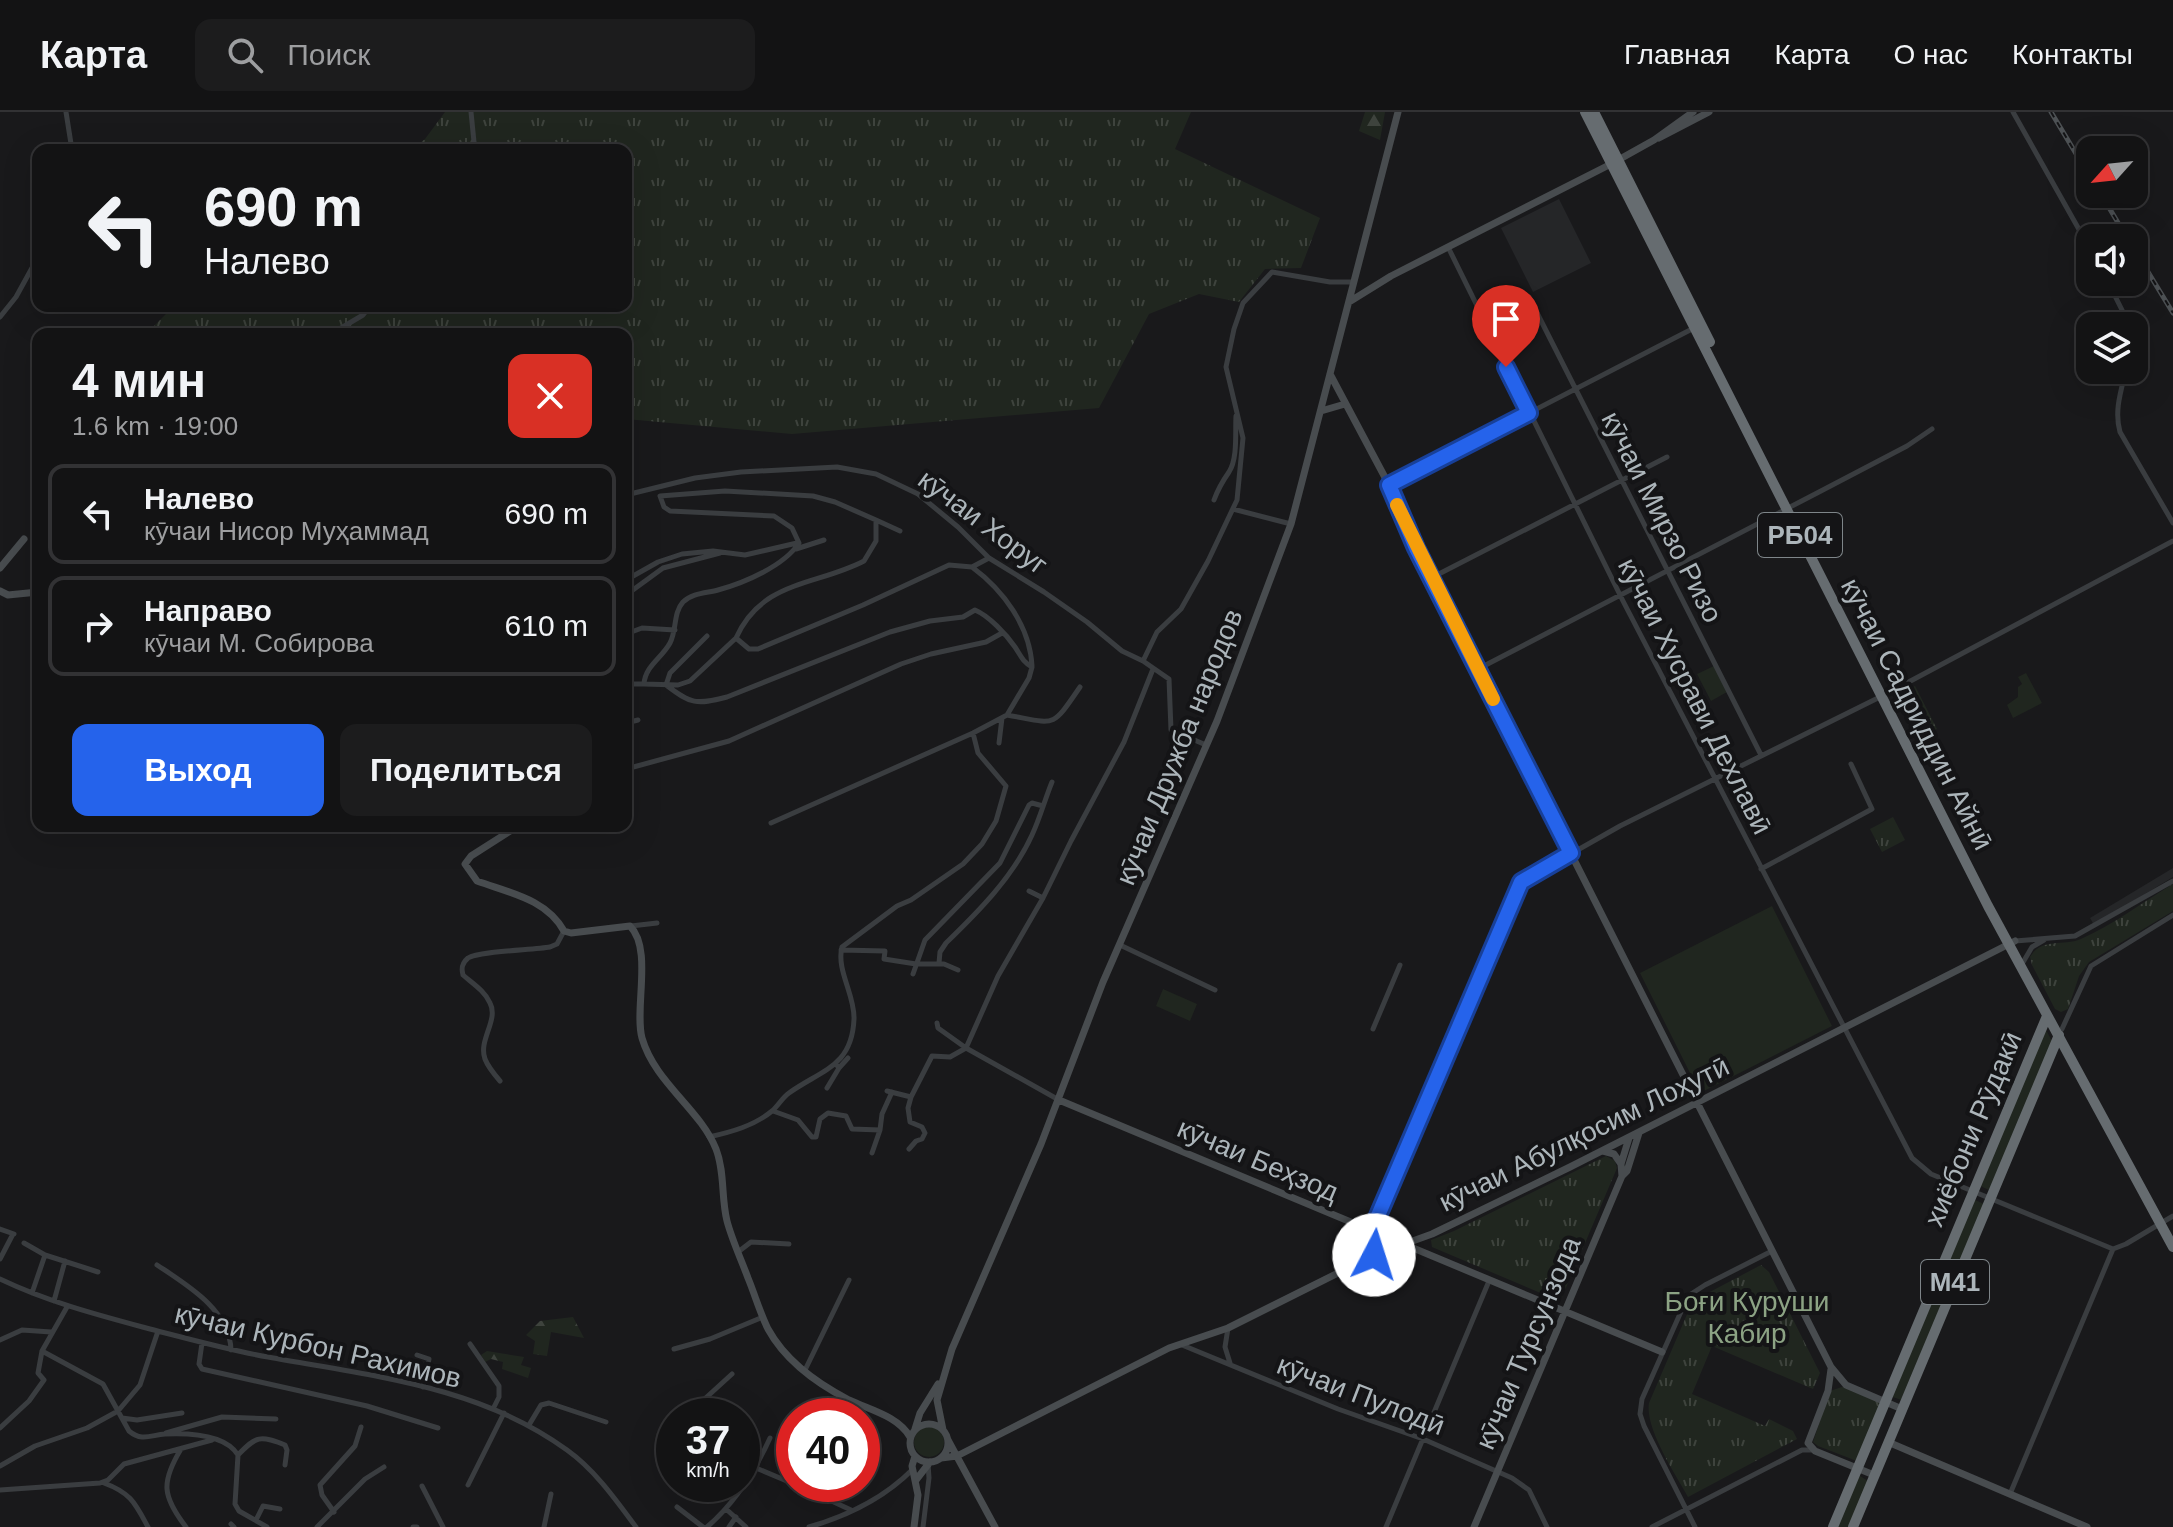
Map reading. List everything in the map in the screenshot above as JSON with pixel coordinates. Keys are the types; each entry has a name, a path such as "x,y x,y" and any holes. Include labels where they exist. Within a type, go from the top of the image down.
{"highway":[{"name":"кӯчаи Садриддин Айнӣ","path":"1585,112 1615,162"},
{"name":"кӯчаи Садриддин Айнӣ","path":"1594,112 1615,162 1991,904 2173,1232"},
{"name":"кӯчаи Садриддин Айнӣ","path":"2022,962 2047,1016 2060,1033"},
{"name":"хиёбони Рӯдакӣ","path":"1833,1527 2047,1016"},
{"name":"M41","path":"1853,1527 2060,1033"},
{"name":"кӯчаи Садриддин Айнӣ","path":"2167,1220 2173,1247"}],"street":[{"path":"66,112 71,144"},
{"path":"471,112 475,144"},
{"name":"кӯчаи Дружба народов","path":"942,1379 1059,1100 1119,945 1207,746 1291,524 1398,112"},
{"path":"1654,140 1693,112"},
{"path":"1349,302 1371,287 1709,112"},
{"path":"2013,112 2076,224"},
{"name":"кӯчаи Хусрави Дехлавӣ","path":"1448,247 1574,505 1914,1160 1928,1172 1974,1191"},
{"path":"0,317 16,297 32,268"},
{"path":"1143,661 1157,632 1181,609 1238,496 1243,438 1225,371 1243,303 1269,274 1283,272 1371,287"},
{"name":"кӯчаи Мирзо Ризо","path":"1529,297 1761,755"},
{"path":"341,328 365,312"},
{"path":"1389,485 1698,326"},
{"path":"1330,374 1389,485 1431,578 1831,1367 1846,1385"},
{"path":"2123,384 2117,420 2120,432 2173,523"},
{"path":"1325,394 1345,404 1352,412"},
{"path":"1321,411 1345,404"},
{"path":"1214,500 1232,461 1236,411"},
{"path":"1478,669 1907,446 1932,429"},
{"path":"1431,578 1667,457"},
{"name":"кӯчаи Хоруг","path":"632,494 741,472 837,467 856,469 896,482 918,494 989,558 1044,592 1122,651 1169,679 1171,730 1207,746"},
{"path":"658,487 664,507 670,511 774,516 792,528 797,546"},
{"path":"660,496 725,491 813,496 900,531"},
{"path":"1233,509 1291,524"},
{"path":"632,684 666,685 690,681 736,638 748,614 761,604 808,581 864,561 873,549 876,520"},
{"path":"0,568 24,539"},
{"path":"632,577 671,557 694,552 745,555 824,540"},
{"path":"1374,1255 1376,1246 1371,1232 1521,882 1571,853 1885,694 2173,541"},
{"path":"644,684 646,673 668,647 678,610 686,599 742,581 774,564 797,546"},
{"path":"632,590 672,564 725,552"},
{"path":"972,567 989,558"},
{"path":"736,638 753,650 863,605 949,565 972,567 994,583 1015,614 1030,645 1032,667 1029,678 1005,716 999,743"},
{"path":"0,591 8,595 32,593"},
{"path":"666,685 690,702 704,703 727,697 890,632 922,622 963,617 972,610 982,613 1018,650 1023,662 1032,667"},
{"path":"632,632 642,628 675,630"},
{"path":"632,767 729,741 901,664 986,642 1002,633"},
{"path":"666,685 670,673 707,636"},
{"path":"909,1149 925,1133 922,1127 910,1122 908,1108 911,1097 932,1056 950,1057 966,1048 998,976 1043,898 1124,742 1153,669"},
{"path":"771,823 1005,716 1043,722 1054,720 1080,687"},
{"path":"632,722 638,720"},
{"path":"827,1088 849,1045 854,1020 841,950 846,942 963,864 982,844 996,821 1006,786 978,753 973,733"},
{"path":"1761,869 1872,809 1851,764"},
{"path":"939,963 946,943 1013,868 1032,836 1052,782"},
{"path":"913,974 925,940 1004,857 1029,805 1043,806"},
{"path":"509,832 471,856 465,864 477,881 539,903 557,919 564,931 571,933 657,923"},
{"path":"2012,943 2075,936 2173,881"},
{"path":"1029,891 1043,898"},
{"path":"2060,1033 2091,966 2173,915"},
{"path":"630,926 638,937 640,1021 645,1046 666,1083 709,1137 721,1169 727,1220 763,1317 778,1344 793,1361 844,1397 900,1423 912,1433"},
{"path":"500,1081 485,1059 483,1049 493,1013 492,1005 481,990 463,975 462,966 477,954 550,947 557,944 564,931"},
{"path":"2022,962 2032,947 2045,939"},
{"name":"кӯчаи Абулқосим Лоҳутӣ","path":"941,1458 957,1456 1169,1348 1228,1328 1374,1255 1432,1234 1639,1133 2012,943"},
{"path":"1119,945 1215,990"},
{"path":"841,950 885,951 884,959 916,964 939,963 958,970"},
{"path":"1373,1029 1400,965"},
{"path":"937,1023 938,1028 966,1048 1059,1100"},
{"path":"709,1137 742,1129 772,1111 788,1093 848,1058"},
{"path":"872,1153 890,1092 911,1097"},
{"name":"кӯчаи Беҳзод","path":"1059,1100 1662,1352"},
{"path":"772,1111 798,1120 812,1137 816,1137 820,1119 828,1113 846,1116 852,1129 880,1130"},
{"name":"кӯчаи Турсунзода","path":"1474,1527 1622,1176 1627,1171 1639,1133"},
{"name":"кӯчаи Турсунзода","path":"1622,1176 1621,1164 1629,1138"},
{"path":"1603,1151 1614,1154 1621,1164"},
{"path":"1974,1191 2113,1249 2167,1220"},
{"path":"0,1229 14,1234 0,1259"},
{"path":"1432,1234 1429,1247 1434,1257"},
{"path":"738,1252 751,1242 789,1244"},
{"path":"24,1243 45,1255 98,1272"},
{"path":"2010,1494 2113,1249"},
{"path":"1695,1527 1640,1414 1642,1399 1690,1295 1772,1251"},
{"path":"32,1293 45,1255"},
{"path":"54,1301 65,1261"},
{"path":"157,1265 205,1301 228,1330 231,1350"},
{"name":"кӯчаи Курбон Рахимов","path":"0,1279 67,1306 202,1343 378,1375 504,1413 570,1452 606,1488 636,1527"},
{"path":"805,1370 849,1280"},
{"path":"1386,1527 1489,1281"},
{"path":"0,1428 29,1401 44,1380 38,1374 42,1351 67,1306"},
{"path":"674,1349 710,1339 763,1317"},
{"path":"1228,1328 1225,1347 1230,1364"},
{"path":"0,1340 22,1330 51,1332"},
{"path":"0,1466 35,1446 119,1414 140,1385 158,1331"},
{"path":"202,1343 199,1364 202,1369 367,1406 438,1428"},
{"path":"470,1344 499,1386 499,1397 493,1409"},
{"name":"кӯчаи Пулодӣ","path":"1182,1345 1423,1439 1520,1482 1529,1490 1547,1527"},
{"path":"42,1351 103,1384 134,1435 147,1439 222,1417 276,1419"},
{"path":"417,1355 429,1359 423,1387"},
{"path":"1802,1450 1828,1391 1831,1367"},
{"path":"706,1398 732,1374"},
{"path":"929,1463 915,1456 910,1447 912,1433 920,1413 942,1379"},
{"path":"942,1379 937,1400 943,1430 995,1527"},
{"path":"1828,1391 1835,1385 1846,1385 1902,1409"},
{"path":"529,1425 540,1407 549,1403 606,1422"},
{"path":"119,1414 137,1420 182,1413"},
{"path":"468,1485 504,1413"},
{"path":"900,1423 909,1424 920,1413"},
{"path":"912,1433 929,1423 943,1430"},
{"path":"334,1512 322,1495 320,1485 355,1446 361,1427"},
{"path":"162,1434 185,1434 232,1446 238,1455 235,1504 239,1511 267,1527"},
{"path":"238,1455 259,1437 285,1445 285,1465"},
{"path":"760,1459 770,1438"},
{"path":"916,1482 929,1463 941,1458 947,1449 947,1438"},
{"path":"103,1482 124,1464 214,1440"},
{"path":"1807,1440 1815,1451"},
{"path":"1888,1442 2087,1527"},
{"path":"182,1447 166,1478 170,1500 186,1527"},
{"path":"1652,1527 1802,1450 1815,1451 1874,1475"},
{"path":"914,1527 915,1456"},
{"path":"923,1527 929,1463"},
{"path":"317,1527 365,1479 384,1467"},
{"path":"809,1527 834,1520 896,1486 913,1469"},
{"path":"0,1490 103,1482 122,1489 133,1499 148,1527"},
{"path":"422,1486 443,1527"},
{"path":"544,1527 551,1494"},
{"path":"677,1507 705,1527 731,1502"},
{"path":"837,1502 852,1510"},
{"path":"256,1520 263,1506 280,1509"},
{"path":"726,1509 746,1527"},
{"path":"729,1527 736,1517"}],"shaded area":[{"path":"1559,199 1591,263 1533,292 1501,228"},
{"path":"2173,868 2173,877 2094,925 2090,918"}],"green space":[{"path":"445,112 1191,112 1175,149 1320,218 1301,268 1265,269 1239,302 1199,294 1149,314 1099,408 792,434 632,420 632,328 152,328 168,312 632,312 632,144 419,144"},
{"path":"1365,112 1385,112 1380,140 1359,131"},
{"path":"1714,666 1727,692 1711,701 1697,674"},
{"path":"2026,673 2042,703 2013,718 2007,705 2018,697 2018,687 2022,684 2018,677"},
{"path":"1915,686 1937,729 1919,738 1897,695"},
{"path":"1893,817 1905,840 1882,852 1870,829"},
{"path":"2173,884 2173,911 2089,962 2079,976 2068,1009 2061,1012 2055,1009 2032,965 2030,957 2035,951 2046,945 2081,939"},
{"path":"1772,906 1832,1026 1700,1093 1640,973"},
{"path":"1163,989 1197,1004 1190,1021 1156,1006"},
{"path":"2046,1030 2053,1043 1989,1190 1978,1185"},
{"path":"1606,1156 1615,1161 1617,1168 1562,1297 1555,1299 1432,1247 1431,1240"},
{"path":"1973,1199 1984,1204 1901,1400 1890,1396"},
{"name":"Боғи Куруши Кабир","path":"1761,1265 1769,1272 1820,1373 1813,1389 1712,1346 1692,1394 1765,1426 1769,1419 1793,1431 1797,1439 1688,1497 1656,1438 1649,1403 1691,1305"},
{"path":"573,1317 584,1338 551,1332 547,1356 533,1354 535,1341 526,1335 540,1321"},
{"path":"487,1351 524,1357 521,1365 531,1368 528,1378 502,1369 503,1362 491,1359 485,1362 481,1355"},
{"path":"1845,1386 1881,1403 1857,1461 1813,1442 1830,1391"},
{"path":"929,1427 940,1431 944,1442 940,1453 929,1457 918,1453 914,1442 918,1431"},
{"path":"1860,1476 1868,1481 1849,1527 1835,1527 1855,1480"}],"railway":[{"path":"2051,112 2076,154"},
{"path":"2109,208 2119,224"},
{"path":"2148,272 2173,313"}],"slow traffic":[{"path":"1397,505 1493,699"}],"route":[{"path":"1374,1255 1376,1246 1371,1232 1521,882 1571,853 1405,526 1389,485 1529,413 1506,367"}]}
